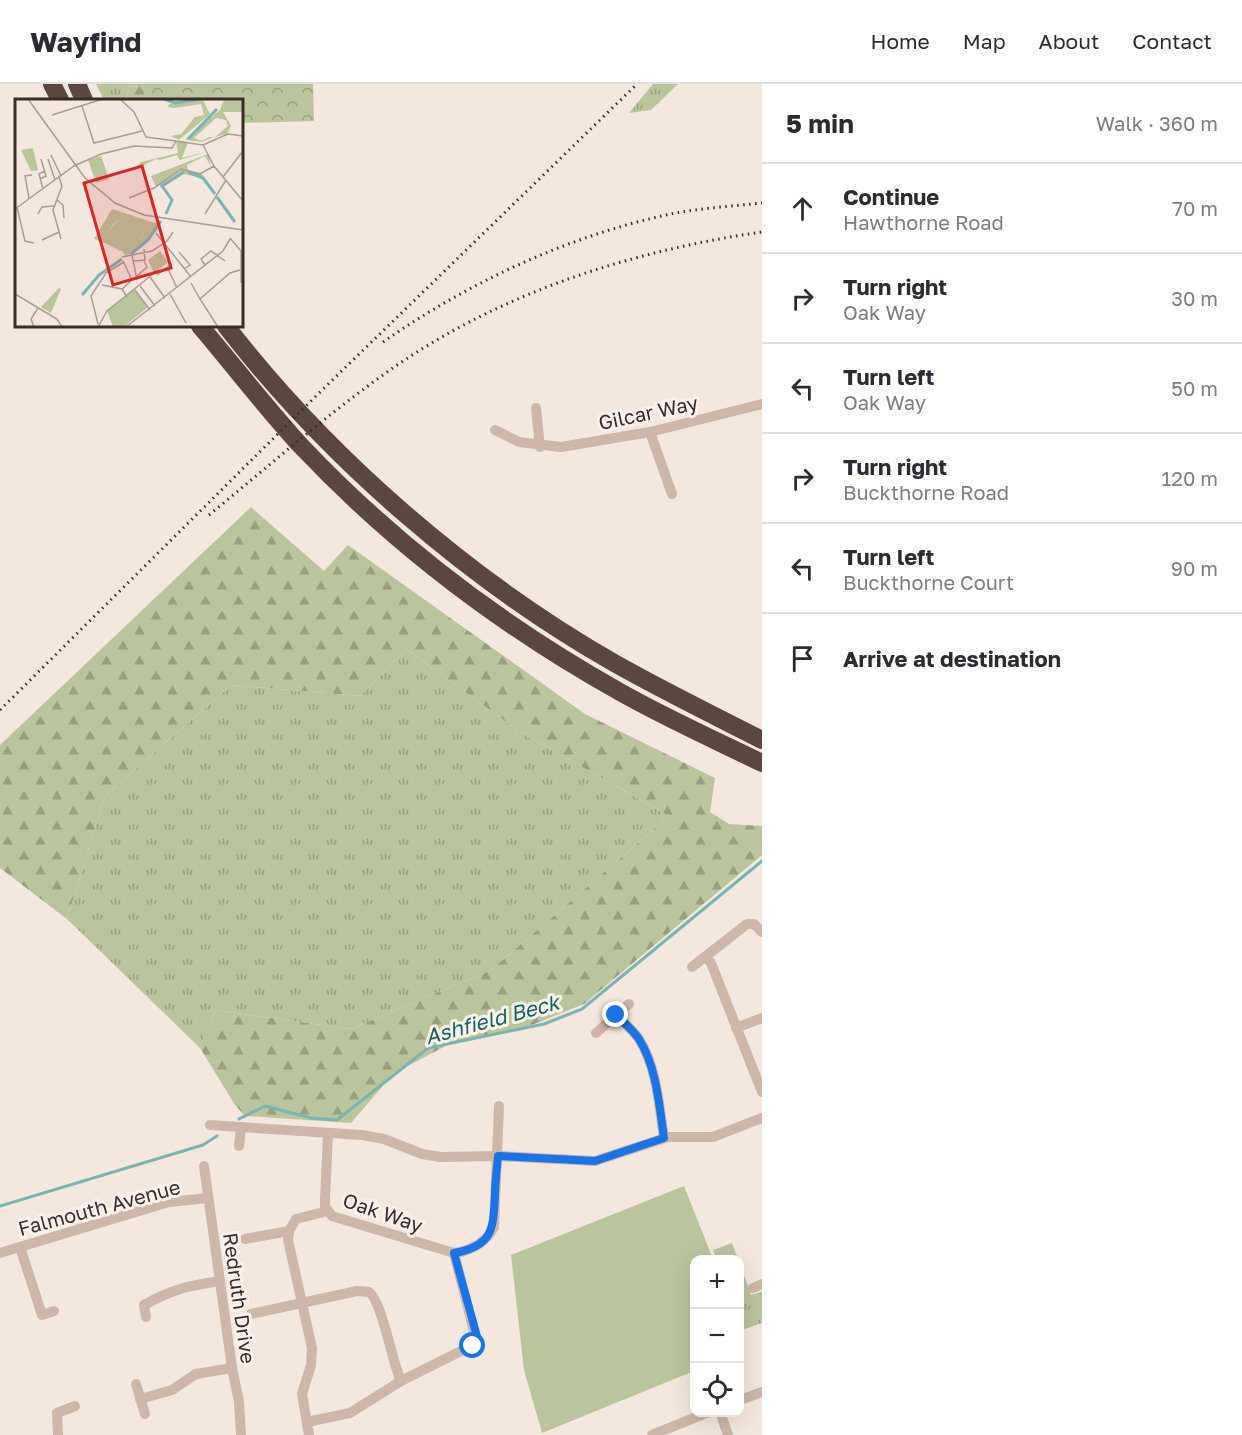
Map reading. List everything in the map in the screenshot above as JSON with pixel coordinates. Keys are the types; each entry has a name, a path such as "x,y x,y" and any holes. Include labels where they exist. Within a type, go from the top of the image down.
{"highway":[{"path":"52,84 60,99"},
{"path":"77,84 84,99"},
{"path":"201,327 302,446 394,534 439,571 501,616 621,692 762,764"},
{"path":"227,327 338,452 387,498 450,549 560,629 616,664 762,740"}],"street":[{"name":"Gilcar Way","path":"495,430 519,442 540,447 561,447 650,432 762,404"},
{"path":"536,408 540,447"},
{"path":"650,432 672,494"},
{"path":"692,968 747,924 754,924 762,932"},
{"path":"706,957 762,1092"},
{"path":"596,1032 629,1004"},
{"path":"616,1015 638,1037 645,1052 656,1082 664,1138"},
{"path":"736,1028 762,1018"},
{"path":"307,1422 350,1413 401,1381 477,1343 454,1253 473,1247 486,1238 494,1227 500,1106"},
{"path":"210,1125 328,1134 362,1134 384,1139 422,1154 440,1157 498,1156 595,1161 664,1138 713,1137 762,1118"},
{"path":"239,1146 241,1127"},
{"path":"328,1134 325,1199 328,1211"},
{"name":"Redruth Drive","path":"204,1166 232,1368 239,1401 241,1435"},
{"name":"Falmouth Avenue","path":"0,1253 169,1202 208,1198"},
{"name":"Oak Way","path":"289,1231 296,1219 328,1211 341,1221 454,1253"},
{"path":"245,1239 289,1231 312,1348 311,1365 303,1394 309,1435"},
{"path":"20,1247 42,1315 54,1311"},
{"path":"146,1317 144,1305 166,1293 180,1287 220,1281"},
{"path":"252,1314 357,1292 374,1295 379,1304 393,1364 401,1381"},
{"path":"140,1399 172,1390 196,1374 232,1368"},
{"path":"136,1384 145,1414"},
{"path":"744,1399 762,1392"},
{"path":"58,1435 57,1413 75,1406"},
{"path":"652,1435 699,1417"},
{"path":"721,1417 728,1435"}],"green space":[{"path":"96,84 130,84 126,99 104,99"},
{"path":"130,84 144,84 144,99 126,99"},
{"path":"144,84 313,84 314,121 243,123 243,99 144,99"},
{"path":"653,84 678,84 651,110 629,113"},
{"path":"251,507 324,571 348,545 585,714 715,778 710,812 729,824 762,826 762,855 584,1004 522,1029 451,1043 393,1074 351,1123 245,1116 235,1105 200,1048 215,1010 351,1029 491,970 669,816 520,732 406,649 360,696 231,685 105,796 67,919 0,868 0,745"},
{"path":"406,649 520,732 669,816 491,970 351,1029 215,1010 200,1048 67,919 105,796 231,685 360,696"},
{"path":"684,1186 711,1255 690,1255 690,1373 542,1433 524,1370 511,1255"},
{"path":"732,1243 736,1255 715,1255 713,1250"},
{"path":"744,1275 751,1295 762,1292 762,1323 744,1329"}],"waterway":[{"name":"Ashfield Beck","path":"239,1119 265,1106 311,1118 337,1120 428,1048 544,1024 582,1009 762,861"},
{"name":"Ashfield Beck","path":"0,1206 203,1145 217,1136"}],"railway":[{"path":"0,710 316,396 637,84"},
{"path":"383,342 486,280 560,247 636,222 675,213 762,203"},
{"path":"209,515 366,387 432,343 476,319 568,279 615,264 713,240 762,232"}],"route":[{"path":"473,1346 478,1340 454,1253 473,1247 486,1238 494,1227 498,1156 578,1162 595,1161 612,1158 664,1138 656,1082 645,1052 638,1037 616,1015"}]}
